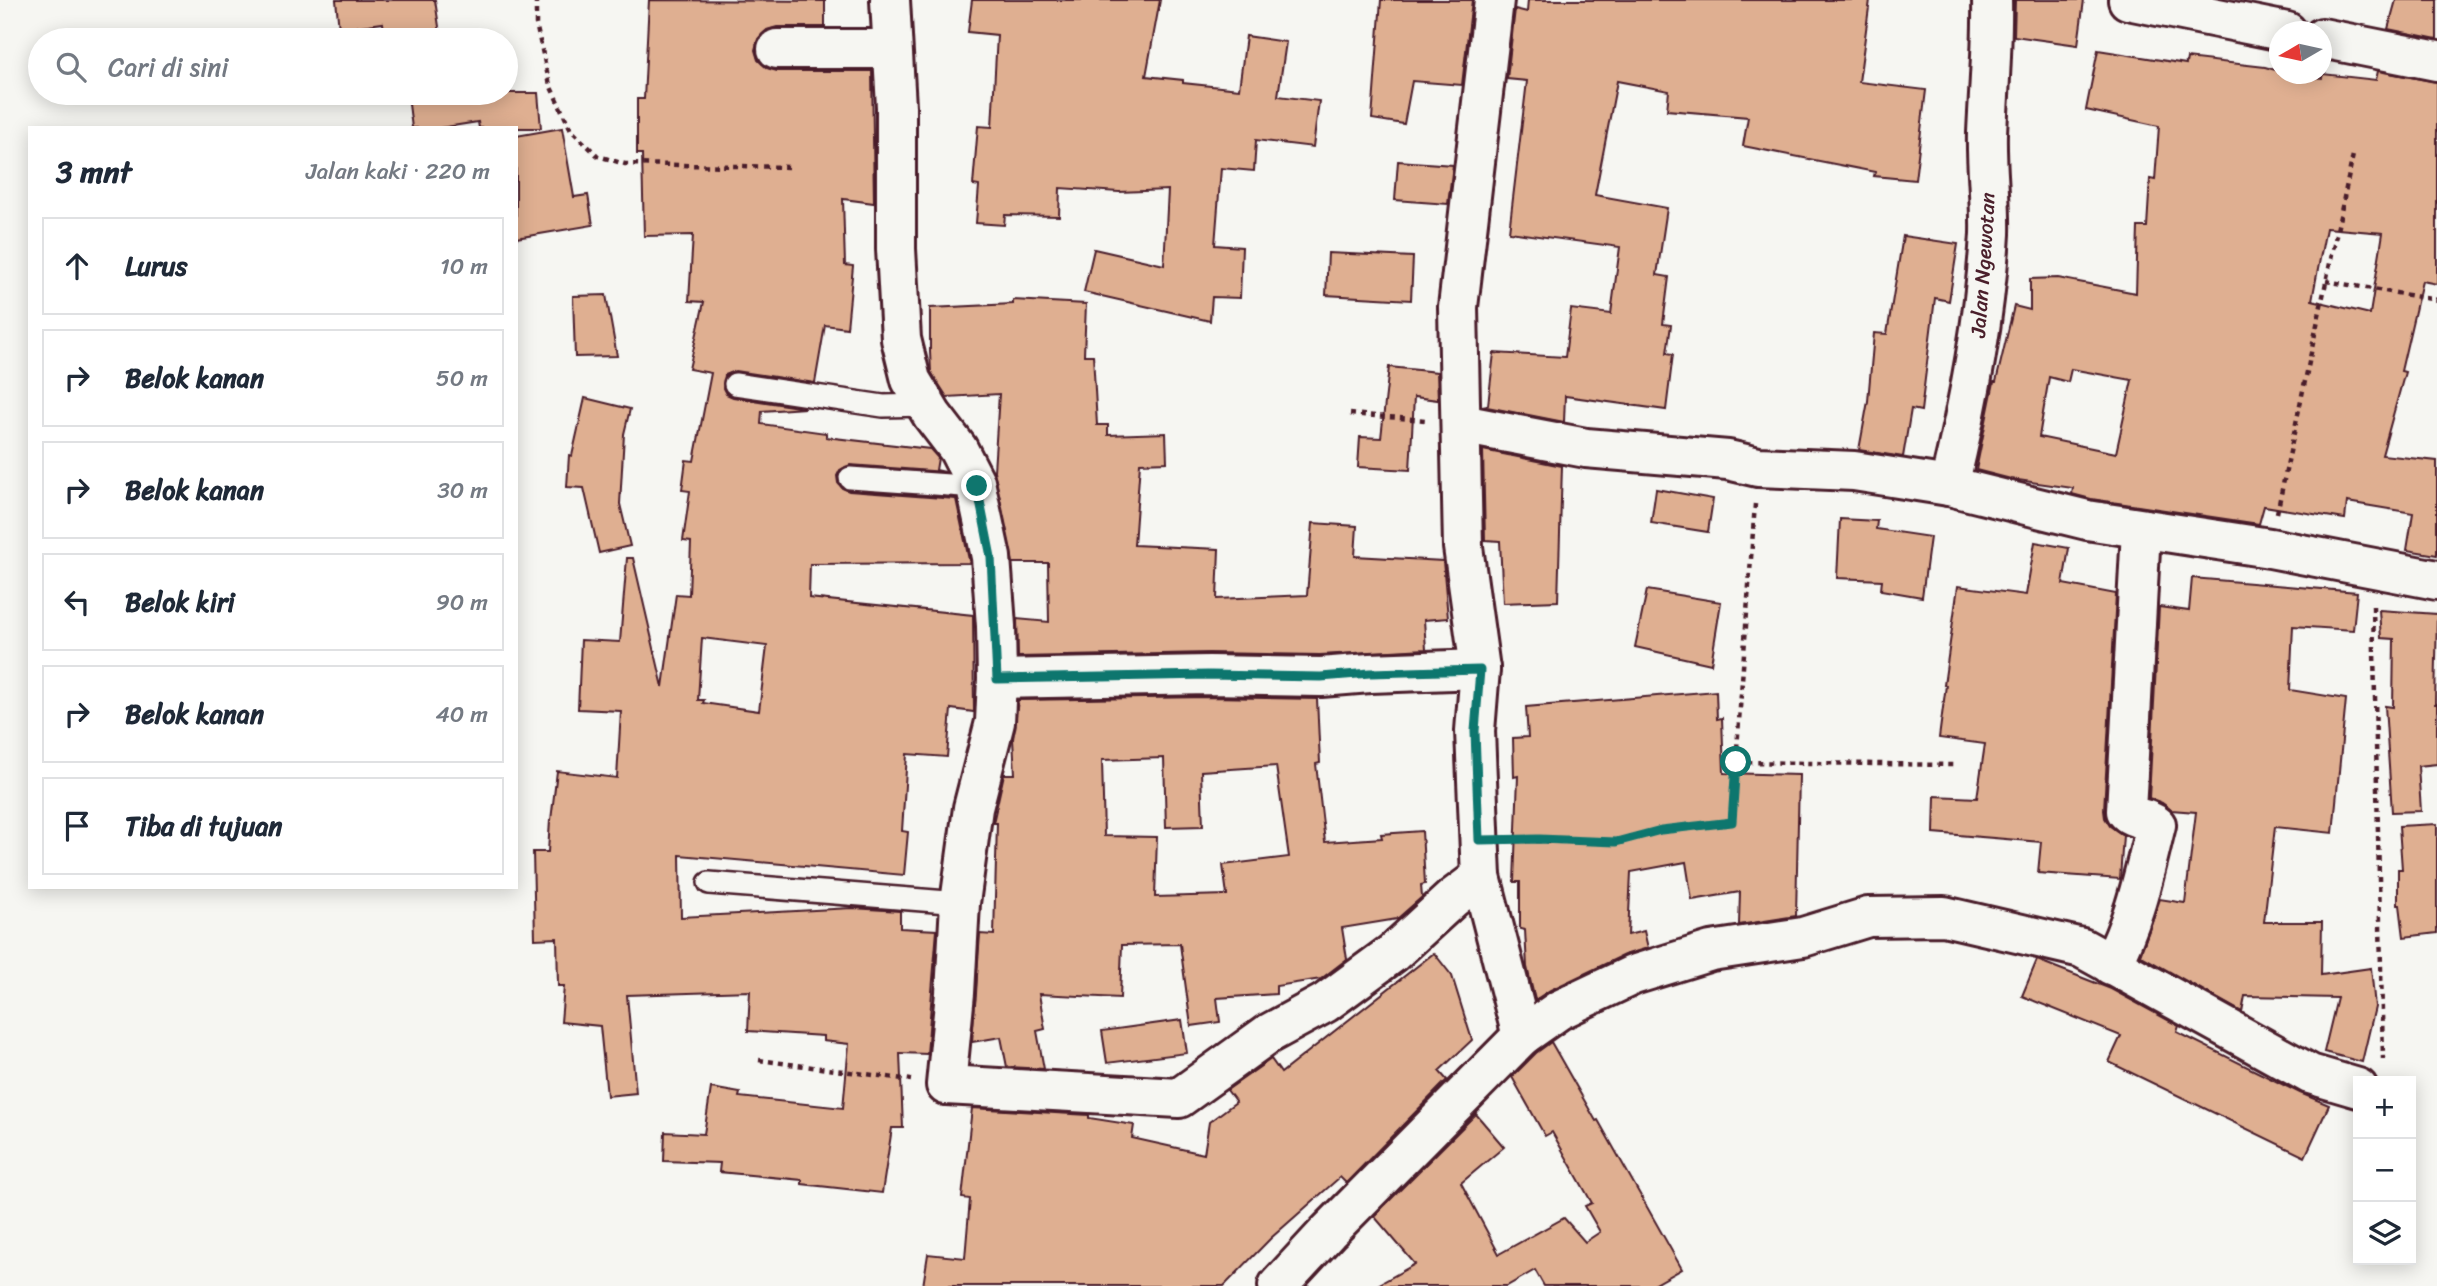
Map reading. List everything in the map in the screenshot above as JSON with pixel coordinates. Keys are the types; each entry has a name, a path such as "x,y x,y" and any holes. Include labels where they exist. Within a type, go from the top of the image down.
{"street":[{"path":"890,0 896,107 897,298 901,339 911,380 958,449 977,486 991,557 997,679 995,722 973,808 960,903 946,1085 1180,1098 1268,1034 1335,996 1393,953 1453,898 1480,859"},
{"path":"1494,0 1458,307 1463,547 1480,670 1475,731 1480,859 1522,1035"},
{"name":"Jalan Ngewotan","path":"1949,486 1971,392 1986,289 1990,231 1987,136 1993,30 1992,0"},
{"path":"2127,0 2269,28"},
{"path":"2332,40 2437,61"},
{"path":"777,49 892,49"},
{"path":"1461,424 1586,448 1728,460 1758,467 1854,471 1949,486 2087,520 2270,548 2437,580"},
{"path":"2111,965 2125,939 2138,902 2156,825 2130,816 2126,811 2141,530"},
{"path":"997,679 1209,675 1321,677 1480,670"},
{"path":"1278,1286 1522,1035 1559,1010 1633,975 1711,951 1803,937 1868,917 1944,916 2082,948 2310,1074 2353,1076"}],"lane":[{"path":"735,384 883,406 926,405"},
{"path":"850,478 977,486"},
{"path":"709,883 960,903"}],"path":[{"path":"536,0 536,24 550,85 571,130 598,156 625,164 793,167"},
{"path":"2270,548 2353,155"},
{"path":"2326,281 2437,300"},
{"path":"1350,414 1461,424"},
{"path":"1480,859 1539,839 1616,842 1661,830 1732,822 1758,467"},
{"path":"2371,1076 2373,567"},
{"path":"1736,762 1953,765"},
{"path":"759,1060 946,1085"}],"building":[{"path":"336,0 435,0 439,28 384,28 383,23 339,28"},
{"path":"649,0 825,1 825,27 777,27 767,30 758,39 755,50 758,60 767,68 777,71 872,71 874,203 843,199 845,265 853,266 847,328 825,325 815,383 736,371 725,375 723,388 726,394 733,397 805,408 762,411 761,424 826,433 826,437 930,449 938,458 936,470 945,472 850,465 840,470 838,483 849,491 956,499 970,563 810,564 809,598 973,615 974,712 951,709 947,757 907,754 902,831 908,832 904,875 680,855 681,917 852,908 900,911 900,928 937,930 927,1054 900,1053 903,1128 892,1128 882,1193 802,1184 802,1180 719,1172 720,1163 664,1161 665,1132 704,1134 711,1088 740,1093 739,1097 843,1108 849,1044 823,1041 823,1036 748,1031 750,991 627,995 636,1093 607,1096 600,1026 561,1022 564,986 558,986 557,938 535,939 533,852 548,852 557,771 617,778 621,711 578,709 581,640 620,642 627,558 633,558 663,687 676,594 689,595 691,542 683,541 690,491 682,490 686,460 694,461 711,373 689,369 704,302 689,301 693,235 644,236 642,154 637,154 637,99 644,99","holes":["702,638 767,646 759,711 698,700"]},
{"path":"972,0 1160,0 1146,76 1183,80 1183,83 1239,89 1246,36 1286,42 1278,96 1319,101 1313,147 1256,140 1254,171 1221,168 1215,245 1242,247 1240,298 1212,297 1210,321 1084,292 1094,249 1164,265 1168,190 1119,192 1060,188 1059,216 1005,215 1004,225 976,223 979,186 973,185 978,126 992,127 997,35 968,32"},
{"path":"1381,0 1472,0 1462,85 1412,81 1404,124 1372,119"},
{"path":"1528,0 1870,0 1859,82 1926,90 1915,180 1874,176 1875,172 1743,146 1748,117 1667,110 1669,91 1617,81 1595,195 1667,208 1657,275 1669,277 1663,324 1671,325 1667,353 1673,354 1666,410 1565,396 1564,422 1482,406 1488,405 1494,353 1565,357 1571,309 1611,314 1620,247 1509,232 1527,81 1507,79 1515,9 1527,12"},
{"path":"2015,0 2084,0 2078,45 2014,36"},
{"path":"2396,0 2437,0 2437,39 2388,29"},
{"path":"2098,50 2186,64 2187,58 2265,67 2269,68 2269,84 2332,84 2332,75 2376,80 2378,71 2437,82 2437,284 2422,281 2401,371 2405,372 2382,455 2437,461 2437,555 2407,550 2413,513 2347,502 2345,519 2264,506 2259,524 2091,499 2072,494 2073,488 2011,479 1976,470 1994,382 2014,306 2030,310 2030,279 2058,278 2136,293 2138,227 2147,227 2150,179 2155,180 2159,126 2086,110","holes":["2326,228 2383,233 2370,314 2312,300","2071,369 2132,380 2116,453 2039,437 2049,377 2068,382"]},
{"path":"518,93 538,93 541,128 479,126 478,122 453,126 412,126 409,105 518,105"},
{"path":"562,128 574,197 588,195 593,225 518,238 518,136"},
{"path":"1398,161 1453,165 1448,204 1395,200"},
{"path":"1903,236 1958,244 1949,301 1935,298 1921,411 1911,409 1903,457 1859,450 1868,401 1874,333 1887,334"},
{"path":"1328,253 1413,257 1411,300 1326,295"},
{"path":"606,295 617,356 575,357 573,296"},
{"path":"1013,300 1086,304 1084,355 1093,355 1097,425 1108,425 1108,435 1166,433 1167,462 1140,463 1134,545 1219,549 1217,599 1307,595 1313,523 1357,526 1355,556 1443,561 1448,618 1424,620 1426,649 1320,655 1209,653 1018,657 1017,619 1049,622 1048,563 1013,563 994,471 999,394 947,397 931,372 930,352 930,308 1013,304"},
{"path":"1389,367 1437,372 1438,400 1414,397 1410,470 1358,467 1360,437 1381,438"},
{"path":"585,398 630,409 624,434 620,504 630,546 599,553 584,488 567,487 569,455 572,456"},
{"path":"1483,450 1562,466 1558,601 1503,603 1500,541 1485,540"},
{"path":"1656,489 1713,499 1708,532 1651,523"},
{"path":"1840,519 1877,521 1876,529 1930,537 1922,597 1881,590 1882,580 1837,578"},
{"path":"2035,542 2069,548 2063,584 2116,594 2104,810 2110,826 2123,835 2120,879 2038,873 2041,842 1934,833 1935,796 1977,798 1985,744 1939,738 1958,586 2026,595"},
{"path":"2192,578 2357,592 2353,630 2293,626 2290,690 2346,699 2333,833 2275,827 2264,922 2322,922 2321,975 2371,968 2375,1007 2362,1062 2324,1052 2337,998 2245,996 2242,1012 2140,955 2160,899 2185,903 2196,812 2171,810 2149,798 2159,607 2189,611"},
{"path":"1647,590 1721,602 1711,664 1635,647"},
{"path":"2379,610 2437,614 2437,764 2418,766 2421,811 2392,812 2385,706 2393,707 2394,639 2381,638"},
{"path":"1716,691 1717,719 1722,718 1724,773 1799,775 1796,916 1739,925 1740,892 1692,900 1686,862 1631,872 1628,935 1644,931 1648,948 1624,955 1550,990 1535,1000 1527,967 1525,930 1520,929 1520,882 1514,882 1518,776 1514,777 1513,738 1528,737 1526,707"},
{"path":"1209,697 1317,699 1320,763 1316,764 1325,842 1382,838 1381,834 1422,831 1425,884 1421,885 1422,897 1397,919 1342,928 1347,959 1321,979 1276,986 1276,994 1217,998 1220,1022 1191,1026 1180,944 1122,945 1120,998 1039,994 1045,1029 1037,1031 1044,1069 1007,1067 1001,1037 972,1042 980,934 994,935 997,823 993,823 1004,774 1015,774 1013,739 1018,700","holes":["1164,758 1166,827 1203,826 1201,771 1276,766 1289,857 1223,865 1227,895 1155,897 1157,837 1104,836 1102,760"]},
{"path":"2437,824 2437,933 2404,937 2398,905 2398,869 2402,869 2399,826"},
{"path":"1434,953 1452,976 1472,1040 1439,1071 1447,1080 1346,1183 1340,1177 1271,1238 1224,1286 923,1286 928,1254 965,1258 970,1199 962,1198 972,1108 1089,1115 1089,1118 1134,1125 1132,1138 1204,1154 1209,1122 1236,1102 1227,1090 1271,1059 1281,1073"},
{"path":"2037,960 2111,989 2179,1026 2177,1032 2329,1105 2305,1157 2109,1062 2121,1036 2022,996"},
{"path":"1182,1020 1187,1053 1107,1063 1102,1031"},
{"path":"1551,1042 1682,1269 1652,1286 1544,1286 1535,1270 1507,1286 1376,1286 1415,1264 1374,1216 1476,1114 1504,1147 1461,1183 1499,1254 1564,1218 1585,1242 1600,1232 1585,1206 1592,1203 1552,1132 1545,1136 1512,1077"}],"route":[{"path":"977,486 991,557 997,679 1209,675 1321,677 1480,670 1475,731 1479,840 1616,842 1661,830 1732,822 1736,762"}]}
